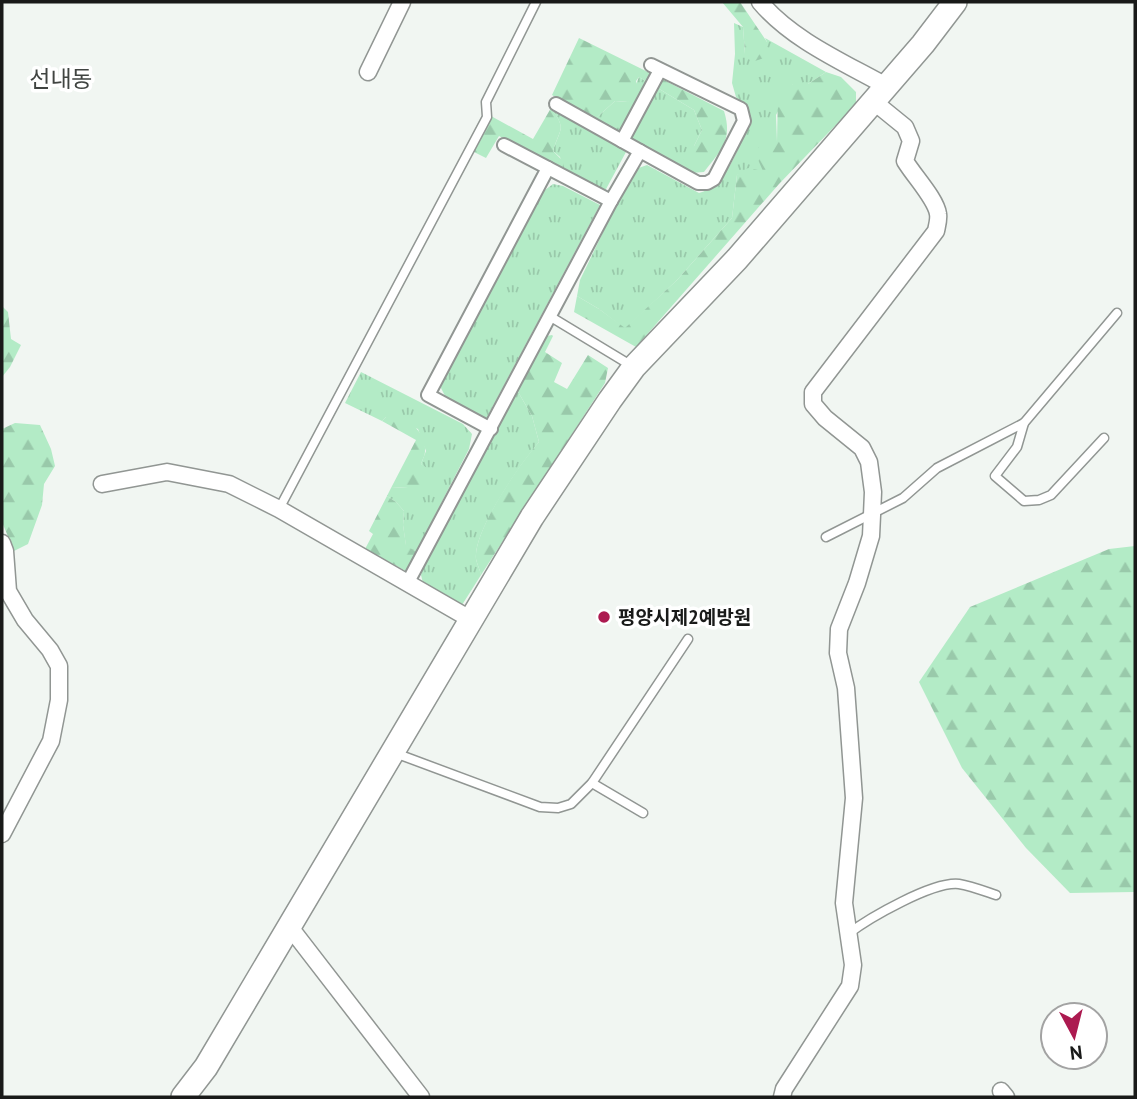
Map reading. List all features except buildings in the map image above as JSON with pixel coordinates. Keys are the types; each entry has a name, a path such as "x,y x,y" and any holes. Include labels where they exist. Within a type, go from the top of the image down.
{"main road":[{"path":"183,1097 206,1067 532,517 634,368 737,259 923,44 955,2"}],"street":[{"path":"368,72 402,2"},
{"path":"760,2 774,19 880,93 905,127 911,141 905,161 916,180 933,200 938,215 936,231 813,393 813,404 825,418 862,448 869,461 873,492 871,536 839,629 838,641 846,688 853,797 844,903 853,965 850,986 784,1089 782,1097"},
{"path":"556,104 622,141 698,183 707,183 714,179 744,121 741,109 656,67 622,141"},
{"path":"504,145 611,201"},
{"path":"408,582 640,151"},
{"path":"491,429 428,395 548,168"},
{"path":"102,484 167,472 229,484 279,509 470,619"},
{"path":"2,543 5,551 5,594 50,650 59,666 59,700 51,741 2,834"},
{"path":"289,926 421,1097"}],"lane":[{"path":"279,509 487,117 486,102 536,2"},
{"path":"826,537 903,498 937,468 1024,423 1117,313"},
{"path":"551,317 634,368"},
{"path":"1024,423 1017,447 995,475 1024,501 1039,500 1051,495 1104,438"},
{"path":"393,752 540,807 558,808 571,804 592,783 688,639"},
{"path":"592,783 643,813"},
{"path":"848,934 864,922 921,893 956,884 996,895"}],"green space":[{"path":"722,2 740,2 767,42 767,57 752,62 745,54 743,27"},
{"path":"734,23 743,27 745,54 767,42 765,38 826,72 808,84 793,84 776,115 777,142 763,171 737,175 732,218 677,280 625,329 577,296 580,280 633,170 647,165 699,193 716,184 728,169 746,133 747,125 744,106 736,97 732,83"},
{"path":"579,38 652,74 647,82 639,77 636,81 638,98 628,102 615,101 594,120 552,95"},
{"path":"826,72 841,77 856,92 856,104 779,184 636,347 574,312 577,296 625,328 677,280 732,218 737,175 748,168 763,171 756,155 761,142 777,141 778,92 793,84 808,84"},
{"path":"639,77 647,82 620,134 594,120 615,101 628,102"},
{"path":"660,78 724,111 727,130 724,144 704,172 691,173 681,155 694,146 702,130 694,110 656,87"},
{"path":"656,87 694,110 702,130 694,146 691,173 627,139"},
{"path":"551,108 623,147 626,152 605,191 564,171 560,157 553,151 561,125"},
{"path":"551,108 561,125 553,151 564,162 564,171 499,136 486,158 472,151 491,116 533,139"},
{"path":"553,184 563,186 600,205 486,419 446,398 440,386 541,193"},
{"path":"2,306 8,312 11,339 21,345 2,377"},
{"path":"552,335 545,352 562,363 554,382 567,389 588,355 608,368 605,383 481,575 476,559 482,532 499,498 539,442 532,416 517,390 547,336"},
{"path":"361,372 463,424 472,434 469,449 416,552 406,546 404,511 387,496 391,488 408,487 427,469 421,464 426,451 418,429 386,417 382,421 345,403"},
{"path":"517,390 532,416 539,442 510,481 490,515 477,547 476,559 481,575 462,605 423,583 421,575"},
{"path":"394,414 411,423 423,439 425,454 421,464 430,470 428,489 412,491 408,487 391,488 416,440 382,421"},
{"path":"15,423 40,425 55,466 44,484 42,505 28,544 14,551 2,522 2,429"},
{"path":"387,496 404,511 406,545 416,552 406,571 365,549 373,534 369,531"},
{"path":"1135,546 1135,892 1070,893 1026,848 962,768 919,682 970,607 1109,549"}],"place":[{"name":"평양시제2예방원","path":"604,617"}],"district":[{"name":"선내동","path":"61,78"}]}
